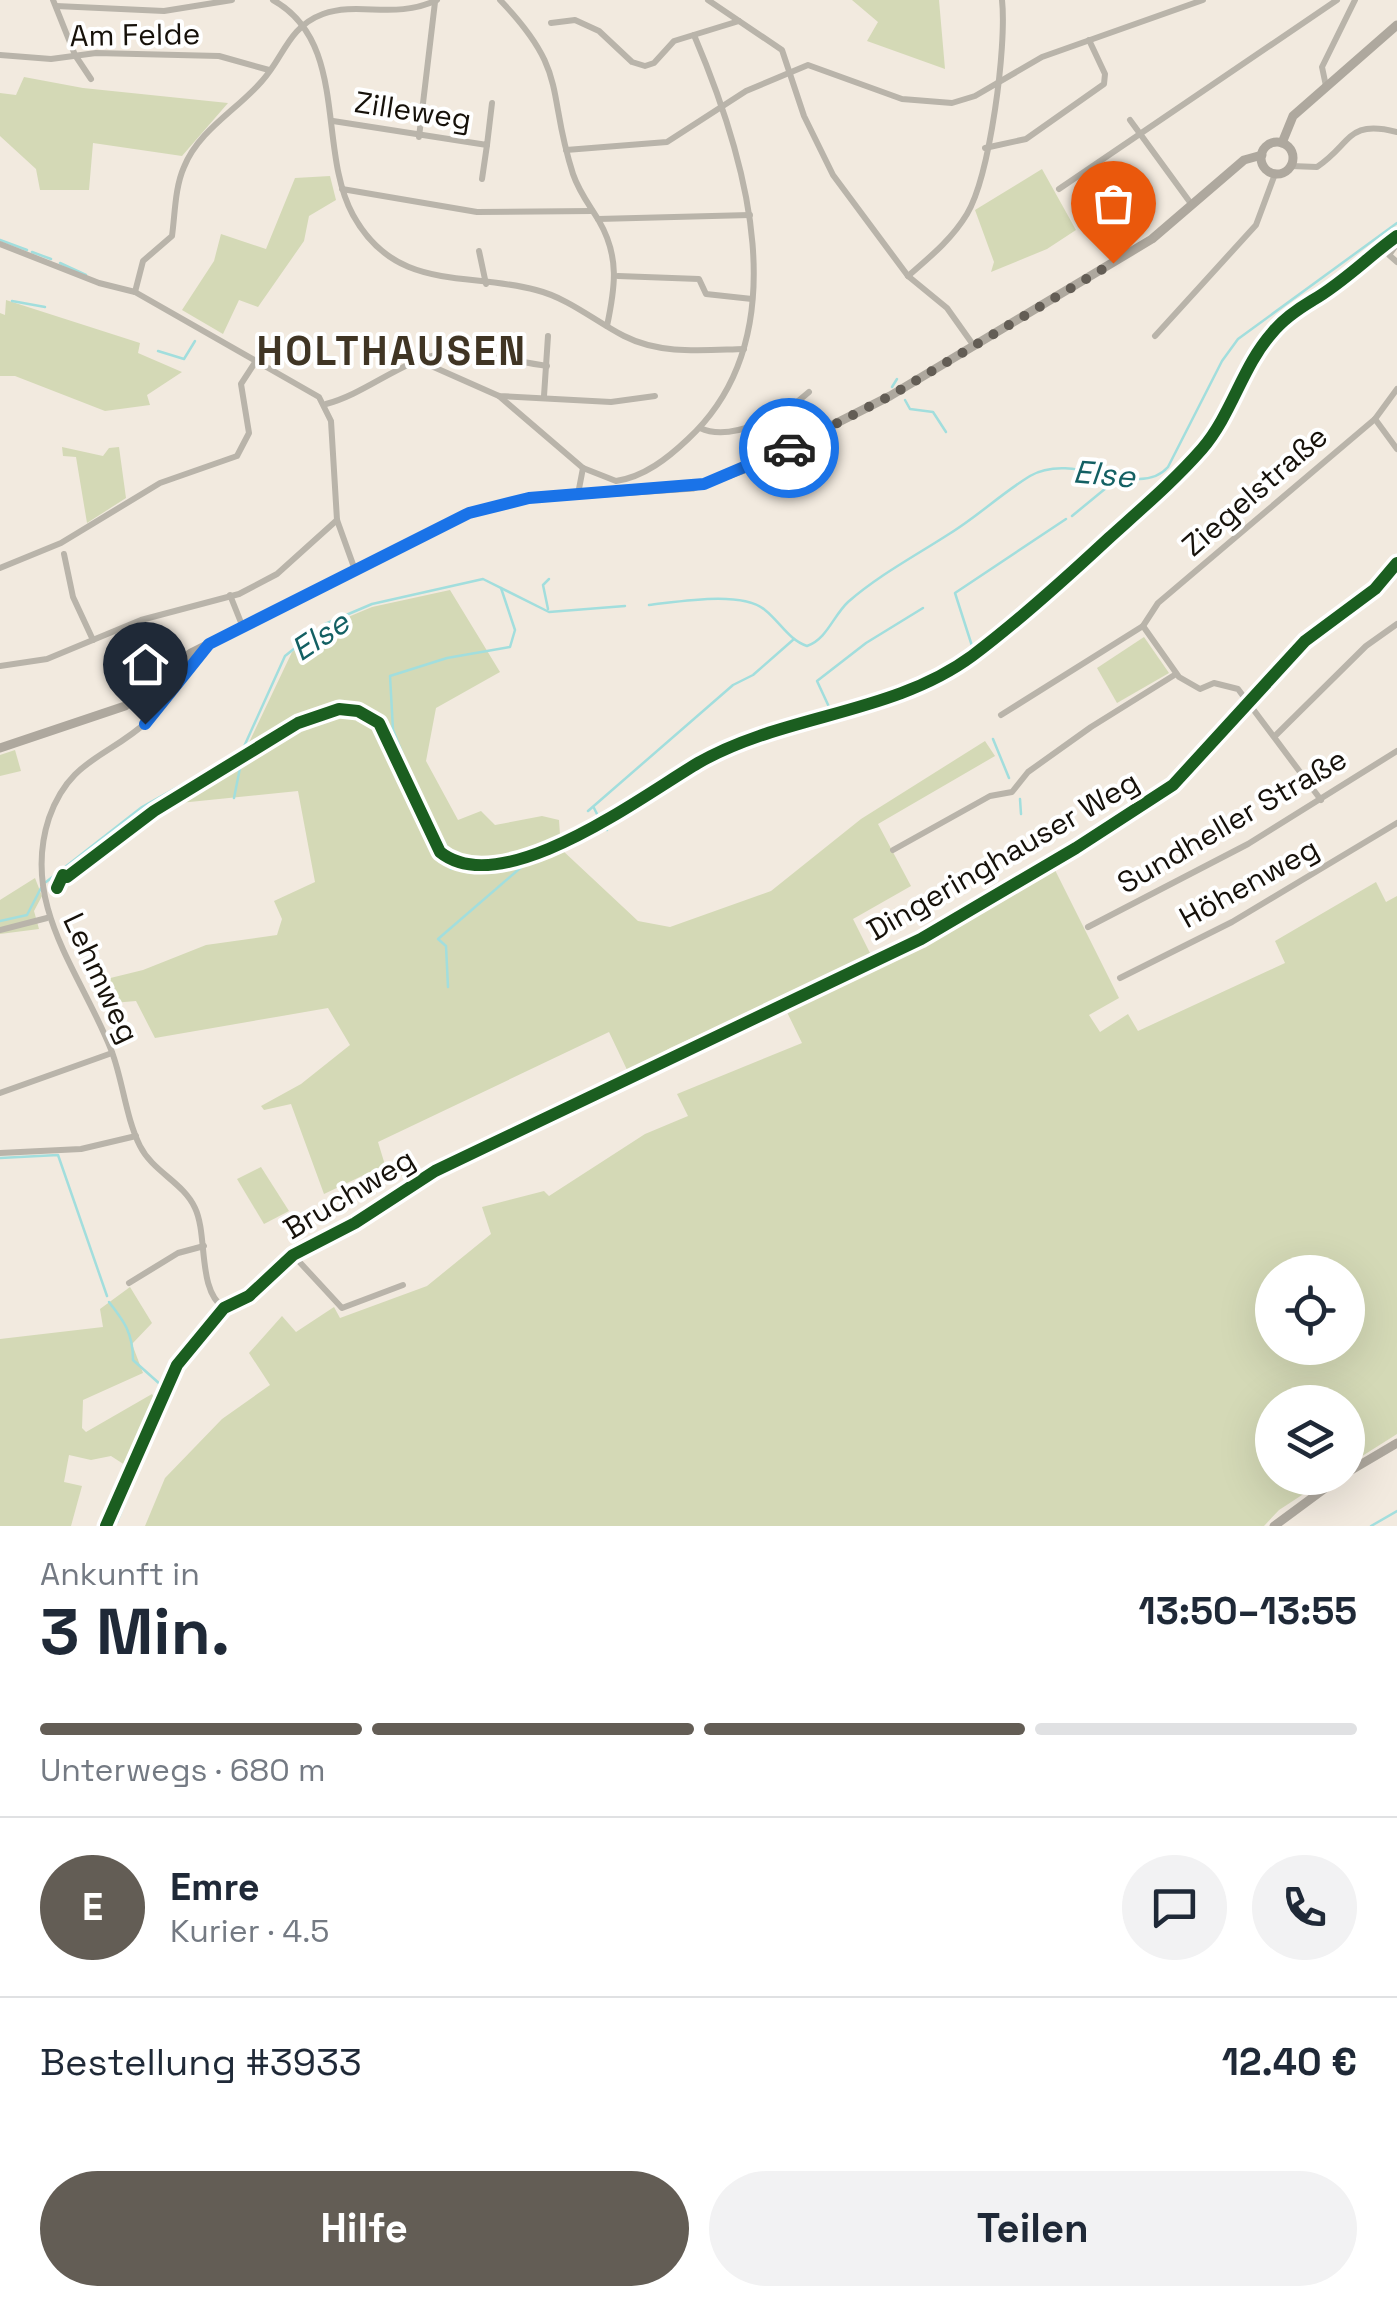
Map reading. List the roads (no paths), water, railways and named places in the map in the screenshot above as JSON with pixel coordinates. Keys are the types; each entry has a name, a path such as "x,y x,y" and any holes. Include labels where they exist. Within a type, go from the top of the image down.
{"main road":[{"path":"1282,143 1293,116 1397,25"},
{"path":"0,748 125,706 209,644 242,625 486,507 529,498 710,483 843,420 1152,240 1244,160 1262,155 1269,145 1282,143 1292,151 1292,166 1276,174 1264,167 1262,155"},
{"path":"1365,1462 1397,1443"},
{"path":"1274,1526 1316,1495"}],"street":[{"path":"91,79 75,55 54,3 164,10 232,0"},
{"path":"272,0 302,25 326,85 342,189 362,230 391,256 428,275 537,290 629,338 666,349 744,350"},
{"path":"500,0 528,29 549,64 575,181 598,219 618,276 607,326"},
{"path":"708,0 780,47 822,157 920,291 947,308 974,346"},
{"path":"908,276 946,240 970,209 1000,81 1002,0"},
{"path":"566,150 668,142 790,70 814,65 888,95 929,103 964,100 1042,57 1202,0"},
{"path":"1059,189 1337,0"},
{"path":"1326,86 1322,66 1355,0"},
{"path":"135,292 141,265 172,236 180,177 190,156 269,70 302,25 336,10 397,12 436,1 419,137"},
{"path":"551,22 575,20 599,31 632,62 645,66 654,63 674,41 739,20"},
{"path":"420,361 499,396 583,468 606,480 624,480 663,461 700,428 726,392 744,350 752,299 750,215 722,108 694,36"},
{"path":"985,148 1026,138 1100,88 1105,74 1089,40"},
{"name":"Am Felde","path":"0,54 36,59 75,55 219,56 269,70"},
{"name":"Zilleweg","path":"482,179 492,103"},
{"path":"1130,120 1192,206"},
{"name":"Zilleweg","path":"333,121 487,145"},
{"path":"1292,166 1317,167 1360,129 1397,132"},
{"path":"1155,336 1256,224 1276,174"},
{"path":"342,189 477,212 535,215 592,211"},
{"path":"598,219 750,215"},
{"path":"0,244 99,283 135,292 311,390 326,404 332,429 337,520 355,570"},
{"path":"1397,244 1389,252 1397,262"},
{"path":"479,252 486,284"},
{"path":"618,276 699,279 706,294 752,299"},
{"path":"544,396 548,336"},
{"path":"326,404 354,397 420,361 450,353 547,366"},
{"path":"0,568 61,543 160,483 237,456 250,434 241,384 256,360"},
{"name":"Ziegelstraße","path":"1001,715 1143,626 1158,603 1375,419 1397,389"},
{"path":"700,428 714,434 729,433 796,404 809,392"},
{"path":"499,396 602,402 655,396"},
{"path":"1375,419 1397,449"},
{"path":"578,495 583,468"},
{"path":"0,666 47,658 140,620 230,595 273,577 337,520"},
{"path":"64,554 73,597 93,640"},
{"name":"Dingeringhauser Weg","path":"627,1081 921,938 1008,890 1172,785 1305,640 1375,589 1397,563"},
{"path":"230,595 242,625"},
{"path":"1275,736 1366,646 1397,624"},
{"path":"1143,626 1176,674 1192,687 1214,683 1238,689 1320,800"},
{"name":"Lehmweg","path":"209,644 145,724 70,776 49,819 42,877 47,918 93,1005 112,1053 135,1133 148,1158 192,1203 207,1272 218,1303 224,1308"},
{"path":"893,850 990,796 1009,794 1028,772 1176,674"},
{"name":"Sundheller Straße","path":"1088,927 1189,877 1397,751"},
{"name":"Höhenweg","path":"1120,978 1232,922 1397,823"},
{"path":"0,930 47,918"},
{"path":"0,1094 112,1053"},
{"name":"Bruchweg","path":"106,1526 169,1378 224,1308 248,1296 293,1255 356,1223 435,1171 573,1102 627,1081"},
{"path":"0,1153 81,1149 135,1133"},
{"path":"129,1283 178,1254 204,1246"},
{"path":"293,1255 342,1308 403,1285"}],"waterway":[{"name":"Else","path":"649,605 741,600 765,610 807,646 825,633 860,592 1030,476 1066,468 1123,478 1155,476 1168,467 1222,361 1238,339 1397,223"},
{"path":"0,240 27,250"},
{"path":"32,252 51,259"},
{"path":"60,263 86,275"},
{"path":"12,301 45,307"},
{"path":"158,351 184,359 195,341"},
{"path":"892,387 897,379"},
{"path":"905,400 910,409 933,412 946,432"},
{"path":"1072,516 1117,479"},
{"path":"973,649 955,593 1066,519"},
{"name":"Else","path":"46,882 142,807 242,751 285,656 325,624 372,604 483,579 549,612 625,606"},
{"path":"548,609 543,585 549,579"},
{"path":"451,854 424,808 393,730 390,676 447,658 510,647 515,630 501,588"},
{"path":"830,709 817,681 866,643 923,608"},
{"path":"588,811 733,685 753,675 794,639"},
{"path":"993,739 1009,778"},
{"path":"234,798 241,763"},
{"path":"1020,799 1021,814"},
{"path":"594,808 600,820"},
{"path":"448,987 446,946 438,939 533,857"},
{"name":"Else","path":"0,921 27,915 41,888"},
{"path":"0,1158 58,1155 107,1296"},
{"path":"109,1302 127,1328 133,1360 161,1385"},
{"path":"117,1522 165,1405"},
{"path":"1371,1526 1397,1511"}],"district":[{"name":"HOLTHAUSEN","path":"392,351"}]}
